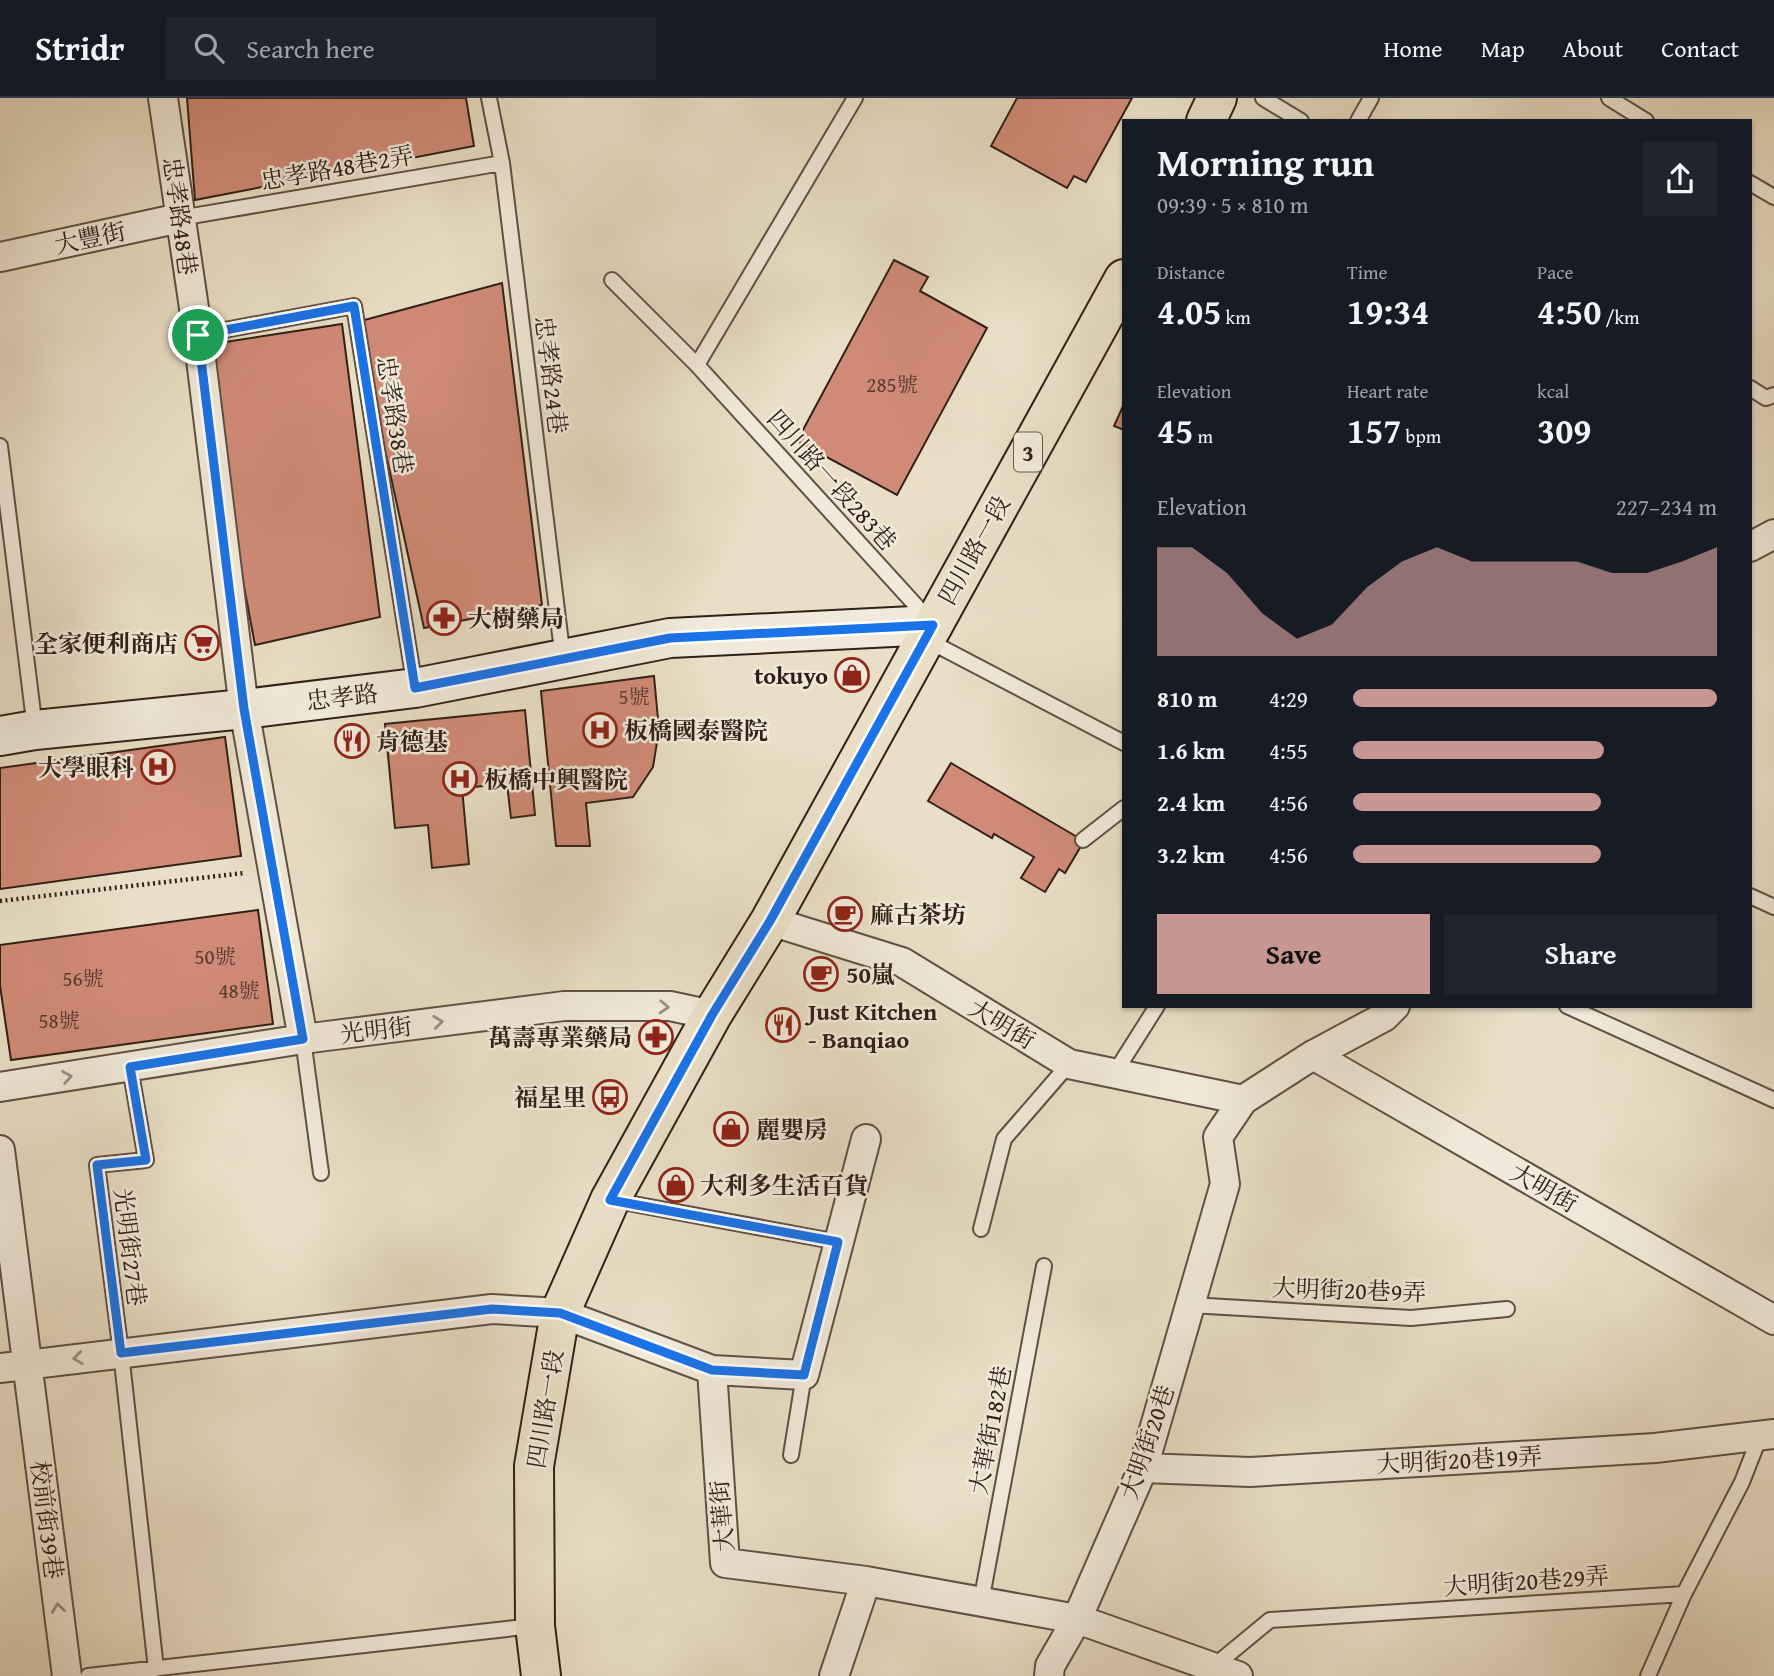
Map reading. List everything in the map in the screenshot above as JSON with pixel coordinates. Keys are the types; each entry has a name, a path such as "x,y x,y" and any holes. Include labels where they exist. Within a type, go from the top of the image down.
{"main road":[{"path":"1207,119 1217,98"},
{"name":"四川路一段","path":"541,1676 535,1626 534,1466 560,1313 610,1200 712,1015 770,921 1122,283"}],"street":[{"name":"忠孝路48巷","path":"163,98 198,335 244,709 303,1039"},
{"name":"大豐街","path":"0,257 180,218"},
{"path":"1752,546 1774,534"},
{"name":"忠孝路","path":"18,733 415,688 670,638 929,632"},
{"name":"大明街","path":"770,921 902,962 1069,1064 1243,1100"},
{"name":"光明街","path":"0,1087 303,1039 564,1006 670,1006 712,1015"},
{"path":"1243,1100 1313,1055 1384,1017 1393,1008"},
{"name":"大明街","path":"1313,1055 1774,1320"},
{"name":"大明街20巷","path":"1049,1676 1050,1666 1077,1619 1143,1468 1225,1184 1218,1137 1243,1100"},
{"path":"13,1366 492,1309 560,1313 712,1370 804,1375 866,1139"},
{"name":"校前街39巷","path":"0,1150 13,1366 67,1676"},
{"name":"大華街","path":"712,1370 725,1563 866,1581 1077,1619"},
{"name":"大明街20巷19弄","path":"1143,1468 1250,1472 1655,1448 1767,1435"},
{"path":"834,1676 866,1581"},
{"path":"1077,1619 1177,1660 1225,1671"}],"lane":[{"name":"忠孝路24巷","path":"489,98 502,163 563,659"},
{"path":"697,365 855,98"},
{"path":"1263,98 1298,119"},
{"path":"1359,119 1371,98"},
{"path":"1609,98 1643,119"},
{"name":"忠孝路48巷2弄","path":"180,218 502,163"},
{"path":"1752,184 1774,197"},
{"name":"四川路一段283巷","path":"612,280 697,365 929,632"},
{"name":"忠孝路38巷","path":"198,335 354,306 415,688"},
{"path":"1752,389 1770,396"},
{"path":"1752,404 1770,396"},
{"path":"0,446 18,733"},
{"path":"929,632 1122,743"},
{"path":"1083,840 1122,810"},
{"path":"1752,897 1774,907"},
{"path":"1114,1074 1156,1008"},
{"path":"1571,1008 1774,1100"},
{"path":"303,1039 321,1173"},
{"path":"981,1229 1004,1139 1069,1064"},
{"name":"光明街27巷","path":"121,1353 97,1165 146,1160 130,1067"},
{"path":"610,1200 838,1242"},
{"name":"大華街182巷","path":"981,1602 1044,1266"},
{"name":"大明街20巷9弄","path":"1190,1305 1411,1318 1507,1309"},
{"path":"121,1353 156,1669"},
{"path":"791,1455 804,1375"},
{"path":"1648,1676 1684,1594 1767,1435"},
{"name":"大明街20巷29弄","path":"1225,1671 1270,1620 1684,1594"},
{"path":"88,1676 535,1626"}],"path":[{"path":"0,901 273,870"}],"building":[{"path":"187,98 466,98 474,146 195,200"},
{"path":"1017,98 1132,98 1086,182 1074,176 1067,188 991,146"},
{"path":"894,260 928,277 920,291 987,328 897,495 797,441"},
{"path":"502,283 542,605 424,628 357,322"},
{"path":"342,324 380,617 255,645 199,346"},
{"path":"1122,408 1122,429 1114,426"},
{"name":"板橋國泰醫院","path":"654,676 659,730 653,767 633,797 586,803 590,846 556,846 541,691"},
{"name":"板橋中興醫院","path":"525,710 535,815 511,818 507,784 462,788 469,864 432,868 428,825 395,828 385,724"},
{"path":"225,737 241,856 0,889 0,768"},
{"path":"951,763 1084,841 1065,873 1059,869 1045,892 1021,878 1034,857 994,834 992,838 928,801"},
{"path":"258,910 273,1024 11,1060 0,986 0,945"}],"place":[{"name":"大樹藥局","path":"444,618"},
{"name":"全家便利商店","path":"202,643"},
{"name":"tokuyo","path":"852,675"},
{"name":"板橋國泰醫院","path":"600,730"},
{"name":"肯德基","path":"352,741"},
{"name":"大學眼科","path":"158,767"},
{"name":"板橋中興醫院","path":"460,779"},
{"name":"麻古茶坊","path":"845,914"},
{"name":"50嵐","path":"821,974"},
{"name":"Just Kitchen - Banqiao","path":"783,1025"},
{"name":"萬壽專業藥局","path":"656,1037"},
{"name":"福星里","path":"610,1097"},
{"name":"麗嬰房","path":"731,1129"},
{"name":"大利多生活百貨","path":"676,1185"}],"route":[{"path":"354,306 415,688 670,638 933,625 770,921 712,1015 610,1200 838,1242 804,1375 712,1370 560,1313 492,1309 121,1353 97,1165 146,1160 130,1067 303,1039 244,709 198,335 354,306"}]}
